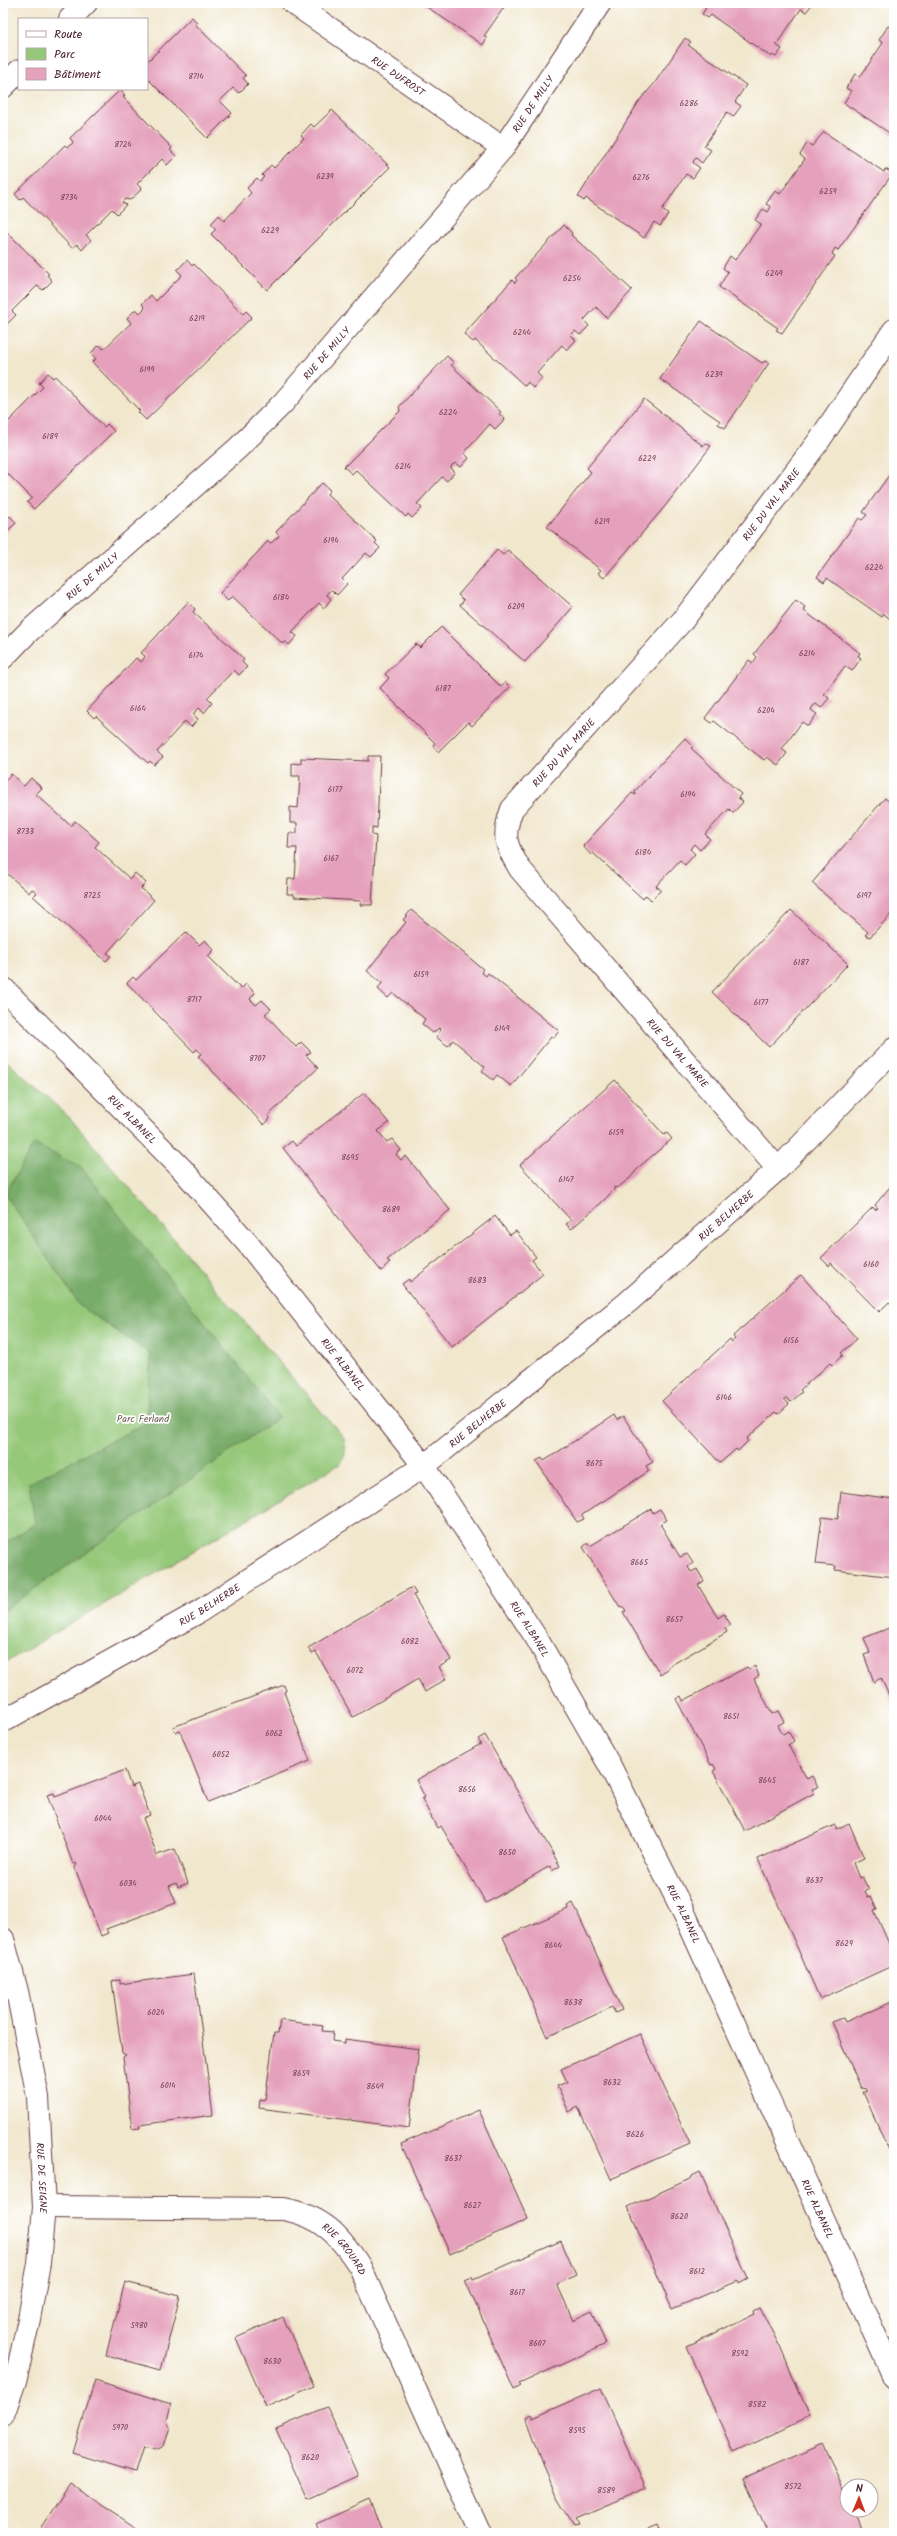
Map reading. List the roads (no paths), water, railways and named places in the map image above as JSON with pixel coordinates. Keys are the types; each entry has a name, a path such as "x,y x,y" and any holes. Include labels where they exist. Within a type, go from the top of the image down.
{"street":[{"path":"71,18 86,3"},
{"name":"RUE DUFROST","path":"293,3 503,148"},
{"name":"RUE DE MILLY","path":"3,658 33,628 238,448 283,403 503,148 600,3"},
{"path":"3,87 18,72"},
{"name":"RUE DU VAL MARIE","path":"778,1169 520,869 508,850 505,829 512,809 683,620 818,442 894,330"},
{"name":"RUE ALBANEL","path":"3,988 182,1169 248,1244 424,1466 537,1639 610,1766 686,1917 894,2377"},
{"name":"RUE BELHERBE","path":"3,1721 197,1613 424,1466 628,1302 778,1169 894,1049"},
{"name":"RUE DE SEIGNE","path":"3,1939 17,1990 38,2097 44,2207 39,2263 29,2320 16,2378 3,2415"},
{"name":"RUE GROUARD","path":"44,2207 284,2209 307,2213 327,2227 346,2245 360,2267 480,2533"}],"park label":[{"name":"Parc Ferland","path":"143,1418"}]}
